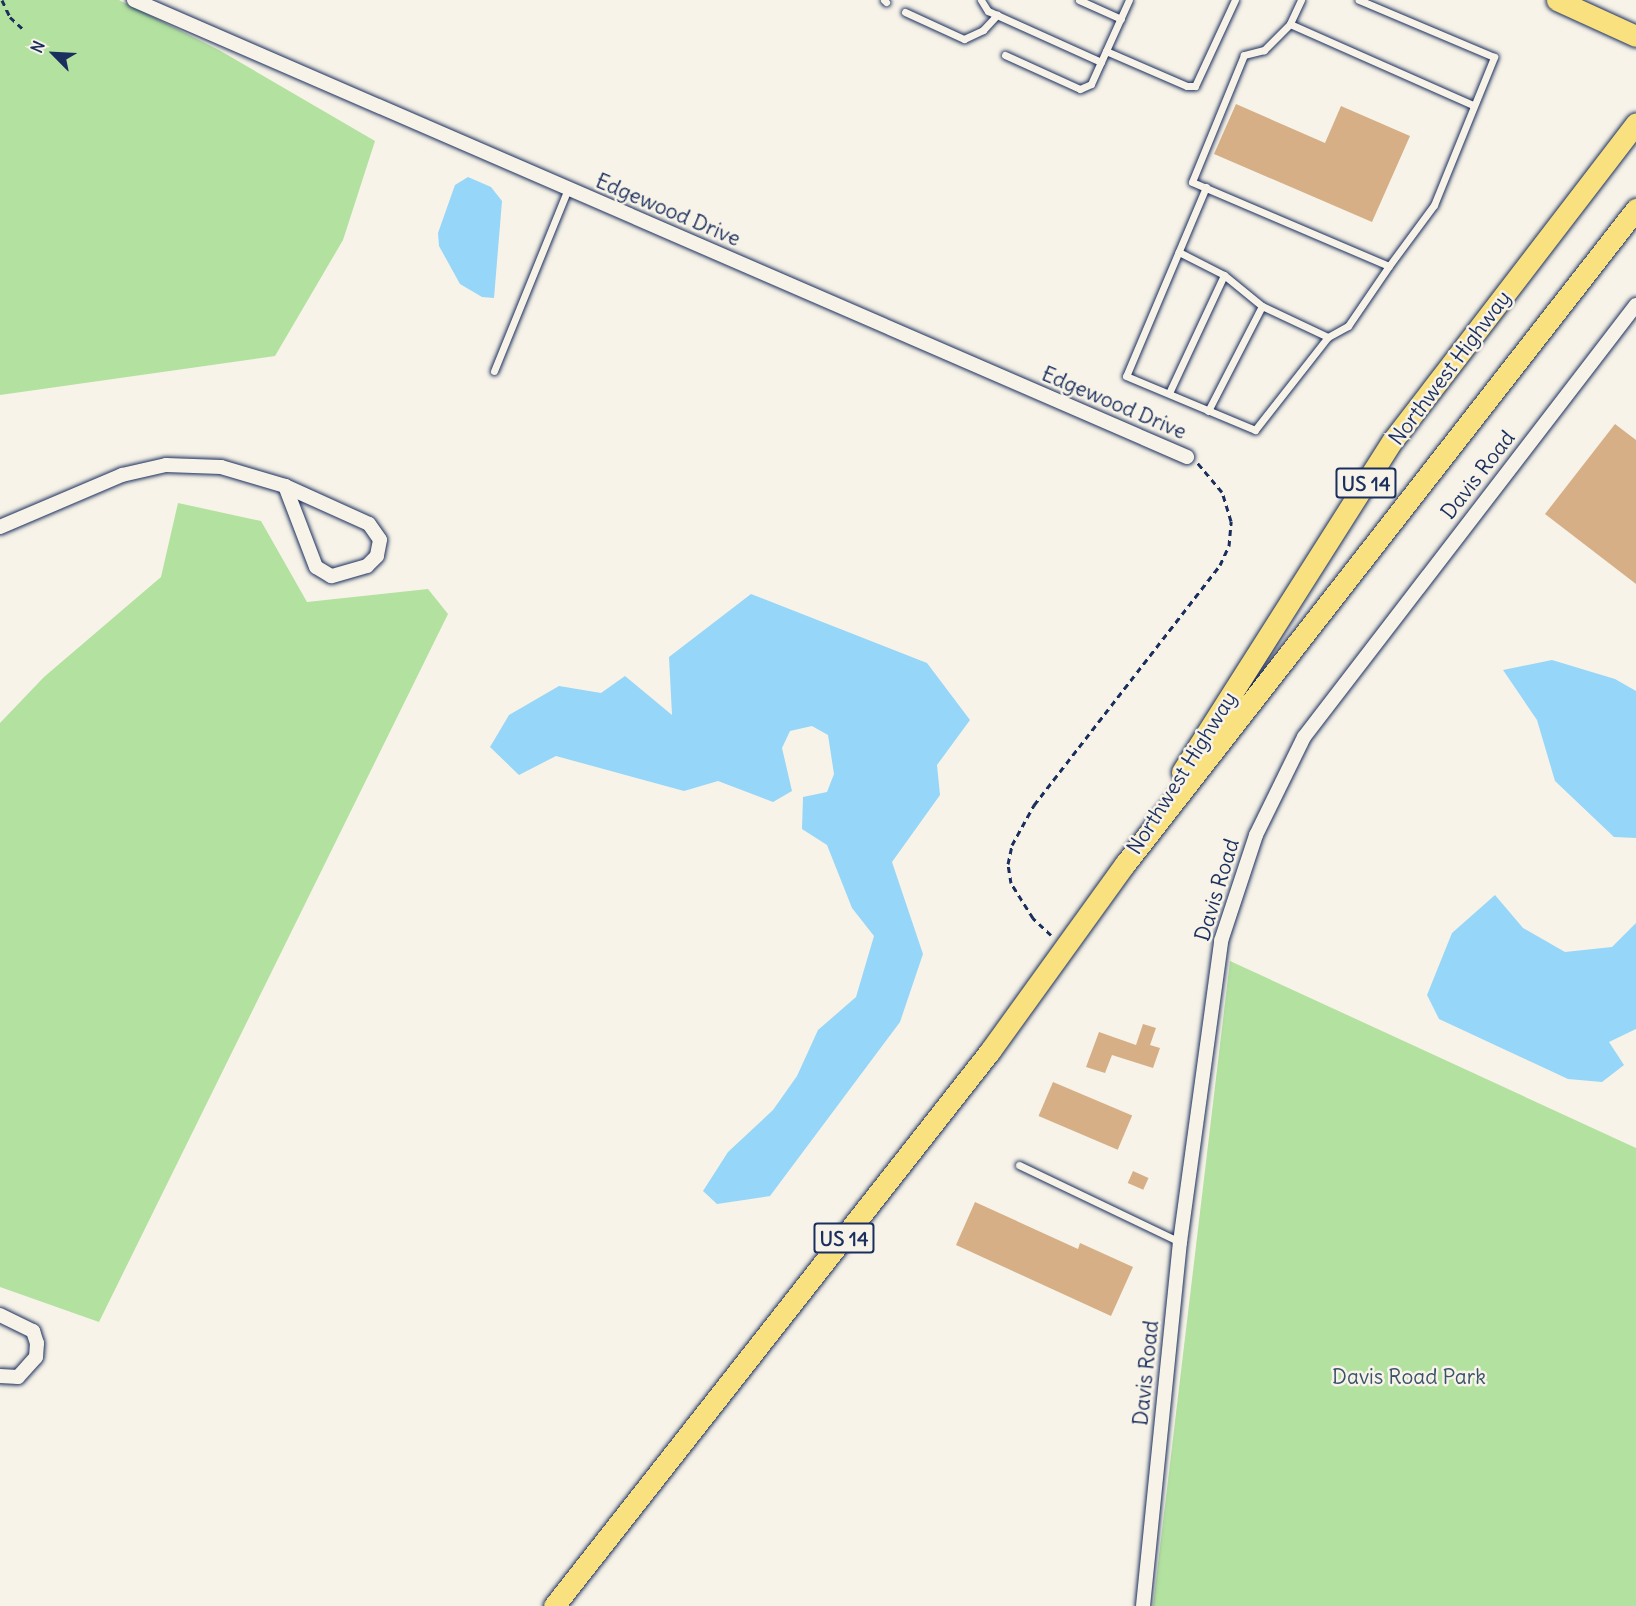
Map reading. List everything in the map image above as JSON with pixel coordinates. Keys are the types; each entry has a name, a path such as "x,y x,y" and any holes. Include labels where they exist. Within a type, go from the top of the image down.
{"main road":[{"path":"1557,0 1636,36"},
{"name":"Northwest Highway","path":"1125,864 1394,441 1636,123"},
{"name":"Northwest Highway","path":"1125,864 1636,209"},
{"name":"US 14","path":"554,1606 990,1051 1125,864"}],"street":[{"name":"Edgewood Drive","path":"134,0 1186,458"},
{"name":"Davis Road","path":"1143,1606 1180,1242 1221,941 1256,835 1304,737 1636,305"},
{"path":"0,527 122,475 166,465 221,467 285,486 369,524 380,540 377,556 367,566 332,576 316,567 285,486"},
{"path":"0,1316 33,1331 37,1343 36,1357 18,1377 0,1376"}],"lane":[{"path":"981,0 988,11 1101,62"},
{"path":"1079,0 1121,19"},
{"path":"1005,55 1080,89 1091,84 1129,0"},
{"path":"1106,51 1187,86 1196,86 1235,0"},
{"path":"1301,0 1290,24 1264,50 1244,56 1192,182 1389,266"},
{"path":"1206,187 1126,376 1255,430 1328,337 1348,326 1434,205 1494,57 1359,0"},
{"path":"905,12 964,39 983,30 998,15"},
{"path":"1290,24 1473,105"},
{"path":"494,372 568,189"},
{"path":"1179,252 1224,275 1262,306 1328,337"},
{"path":"1169,393 1224,275"},
{"path":"1208,411 1262,306"},
{"path":"1019,1165 1180,1242"}],"path":[{"path":"0,5 2,0"},
{"path":"2,0 10,16 24,30"},
{"path":"1064,947 1033,918 1011,883 1008,864 1012,845 1034,805 1208,585 1229,546 1231,521 1222,492 1203,466 1186,458"}],"green space":[{"path":"0,0 119,0 219,50 375,141 343,240 275,356 0,395"},
{"path":"178,503 261,521 307,602 428,589 448,614 99,1322 0,1287 0,723 44,677 161,577"},
{"name":"Davis Road Park","path":"1230,961 1636,1148 1636,1606 1153,1606"}],"water":[{"path":"468,177 491,187 502,201 494,298 482,297 460,284 439,246 438,233 455,185"},
{"path":"751,594 927,663 970,720 937,765 940,795 892,862 923,954 900,1022 770,1196 717,1204 703,1191 728,1152 773,1110 797,1076 818,1030 856,997 874,936 852,908 827,845 802,829 803,797 827,792 834,774 828,735 812,726 790,731 782,748 792,791 773,802 718,781 684,791 556,756 519,775 490,747 509,715 559,686 601,693 625,676 672,715 669,657"},
{"path":"1552,660 1615,679 1636,691 1636,838 1614,837 1555,781 1537,720 1503,670"},
{"path":"1495,895 1523,928 1565,952 1612,947 1636,923 1636,1029 1609,1042 1624,1065 1602,1082 1568,1079 1439,1019 1427,995 1452,933"}],"building":[{"path":"1236,104 1325,143 1341,106 1410,136 1372,222 1214,154"},
{"path":"1615,424 1636,440 1636,584 1545,514"},
{"path":"1143,1024 1156,1028 1150,1045 1160,1048 1153,1068 1112,1055 1105,1073 1086,1067 1099,1032 1136,1045"},
{"path":"1053,1082 1132,1116 1118,1150 1039,1116"},
{"path":"1133,1171 1149,1178 1143,1190 1128,1183"},
{"path":"975,1202 1078,1249 1080,1243 1133,1267 1111,1316 956,1245"}]}
